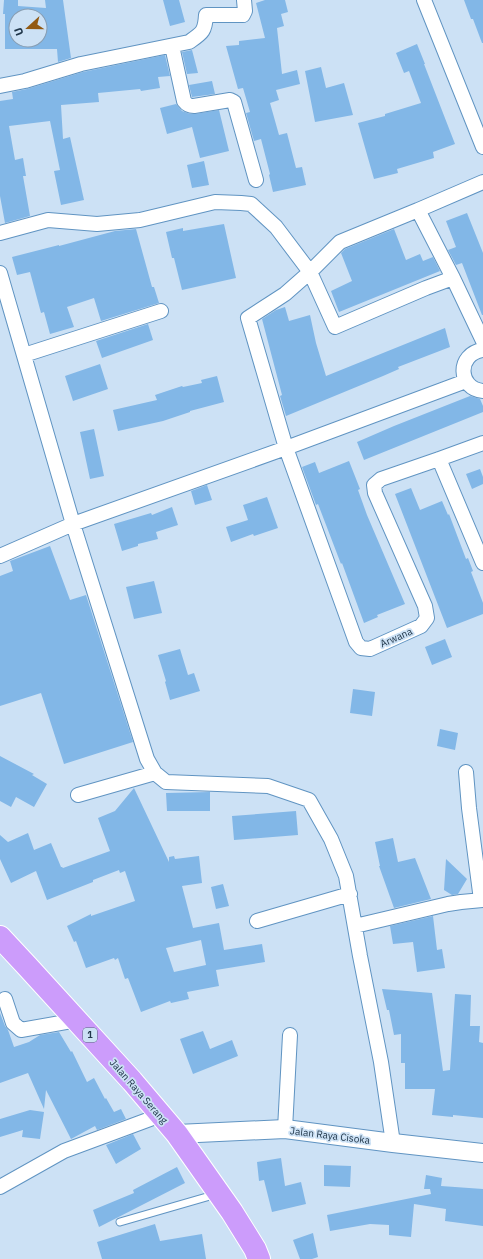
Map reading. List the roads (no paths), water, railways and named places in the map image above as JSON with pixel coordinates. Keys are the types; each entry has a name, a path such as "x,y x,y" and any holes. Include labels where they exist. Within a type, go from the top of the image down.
{"highway":[{"name":"Jalan Raya Serang","path":"0,937 132,1081 177,1134 219,1194 255,1249 259,1259"}],"street":[{"path":"0,86 25,81 81,64 189,42 202,32 205,26 206,15 243,16 245,11 244,0"},
{"path":"424,0 483,147"},
{"path":"172,46 184,101 188,106 230,100 234,102 256,180"},
{"path":"286,448 248,318 285,294 340,242 483,182"},
{"path":"0,233 48,220 97,224 140,220 215,202 251,204 276,226 310,272 335,327 453,278"},
{"path":"418,210 453,278 483,342"},
{"path":"0,273 73,524 147,759 155,773 166,782 268,786 309,800 332,839 346,876 350,894 381,1062 393,1143"},
{"path":"24,355 161,311"},
{"path":"483,350 475,351 466,358 463,370 466,381 476,390 483,391"},
{"path":"0,556 73,524 286,448 466,381"},
{"name":"Arwana","path":"286,448 356,642 361,648 370,649 421,626 427,618 426,606 375,493 374,485 381,479 483,443"},
{"path":"439,459 483,564"},
{"path":"355,926 448,904 482,900 469,808 466,772"},
{"path":"78,795 155,773"},
{"path":"256,921 350,894"},
{"path":"5,999 13,1023 22,1030 77,1020"},
{"path":"285,1129 290,1035"},
{"path":"0,1187 64,1151 161,1115"},
{"name":"Jalan Raya Cisoka","path":"177,1134 285,1129 483,1153"}],"lane":[{"path":"120,1222 219,1194"}]}
